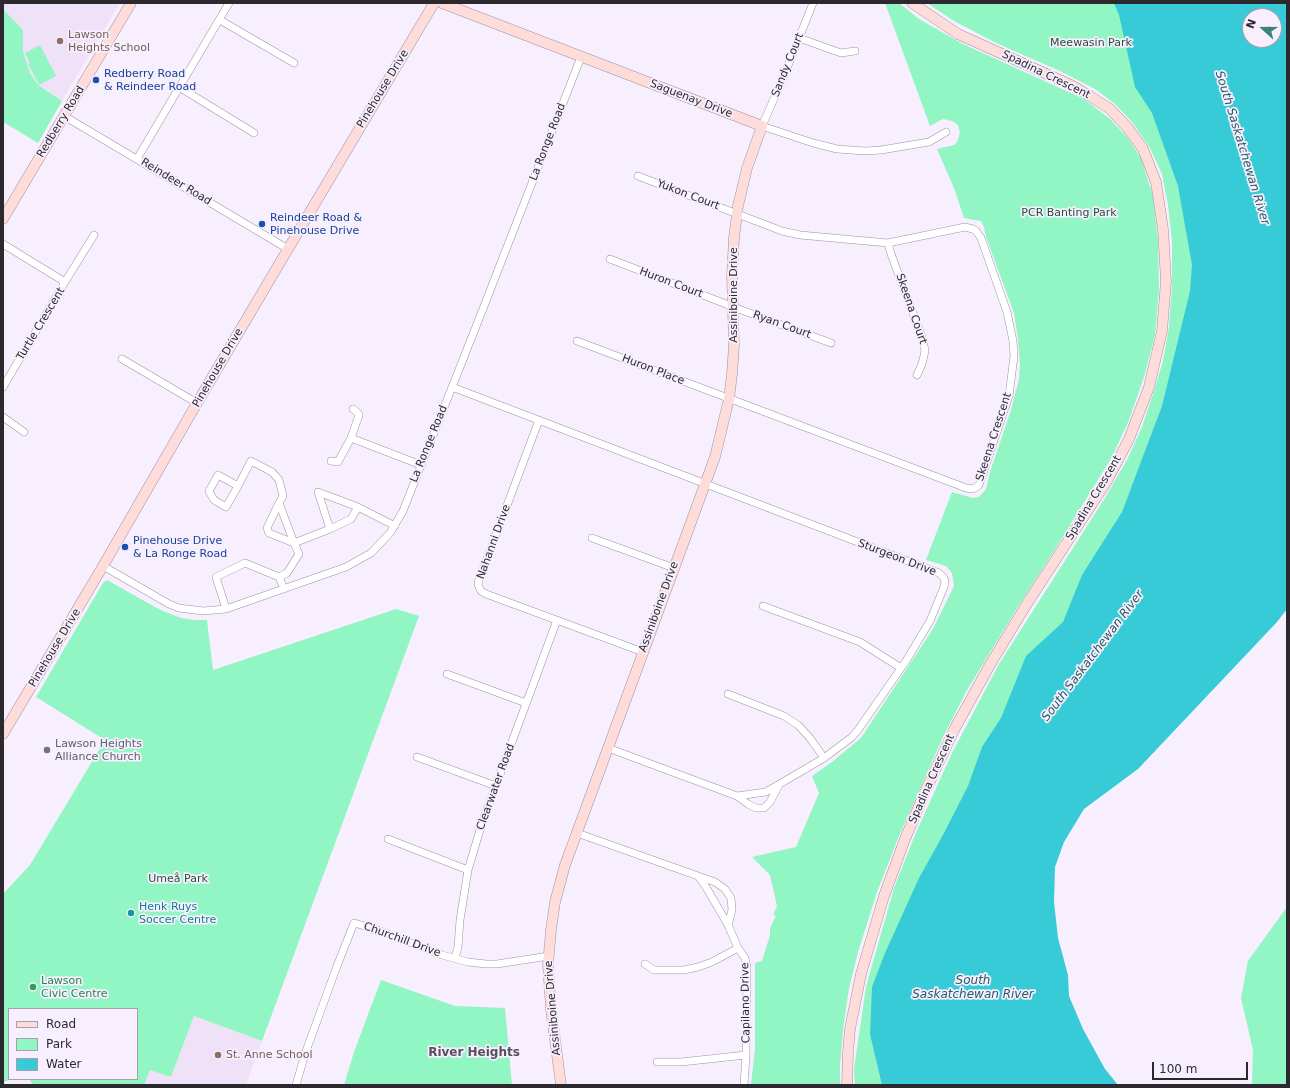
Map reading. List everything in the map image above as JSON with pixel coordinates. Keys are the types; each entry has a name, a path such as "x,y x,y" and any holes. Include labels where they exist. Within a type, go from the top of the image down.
{"street":[{"name":"Redberry Road","path":"3,219 131,3"},
{"path":"137,159 229,3"},
{"name":"Pinehouse Drive","path":"3,734 434,3"},
{"name":"Saguenay Drive","path":"442,3 762,126 825,146 837,149 865,151 881,150 929,142 946,132"},
{"name":"Sandy Court","path":"762,126 813,3"},
{"name":"Spadina Crescent","path":"847,1085 850,1028 867,948 905,839 955,728 991,663 1028,602 1103,487 1129,440 1149,387 1162,331 1166,281 1163,229 1156,182 1143,149 1127,127 1110,109 1071,85 958,34 912,3"},
{"path":"220,20 294,63"},
{"path":"799,38 841,53 855,51"},
{"name":"La Ronge Road","path":"103,566 169,604 179,608 203,611 226,609 346,567 371,553 390,533 403,511 581,57"},
{"path":"179,87 254,133"},
{"name":"Reindeer Road","path":"64,116 288,249"},
{"name":"Assiniboine Drive","path":"561,1085 551,1009 549,956 550,930 555,902 565,865 715,457 729,399 734,345 732,256 737,214 745,175 762,126"},
{"name":"Yukon Court","path":"638,176 737,214"},
{"name":"Skeena Crescent","path":"729,399 966,488 973,489 979,485 1009,396 1014,356 1013,340 1007,312 981,238 973,228 965,227 888,243 800,235 782,231 737,214"},
{"path":"65,282 94,235"},
{"name":"Skeena Court","path":"888,243 923,340 925,351 922,364 917,375"},
{"name":"Turtle Crescent","path":"3,244 65,282 3,387"},
{"name":"Huron Court","path":"610,259 732,306"},
{"name":"Ryan Court","path":"732,306 831,342"},
{"name":"Huron Place","path":"577,340 729,399"},
{"path":"122,359 197,403"},
{"path":"452,387 706,484"},
{"path":"331,461 338,462 351,438 359,415 352,409"},
{"path":"3,417 24,432"},
{"name":"Nahanni Drive","path":"539,420 479,578 478,585 486,594 643,652"},
{"path":"351,438 421,465"},
{"path":"238,486 218,475 209,492 214,500 226,508 238,486 251,461 272,472 279,480 283,496 267,528 269,533 294,543 351,519 358,507"},
{"name":"Sturgeon Drive","path":"706,484 942,575 945,582 930,622 901,668 852,737 824,758 766,792 737,796"},
{"path":"330,529 318,492 358,507 395,526"},
{"path":"279,503 299,554 287,573 279,577"},
{"path":"592,538 674,568"},
{"path":"226,609 216,577 245,564 279,577 284,589"},
{"path":"763,606 860,642 901,668"},
{"name":"Clearwater Road","path":"455,958 458,947 460,920 468,870 482,823 557,620"},
{"path":"447,674 526,703"},
{"path":"728,694 784,716 798,725 810,738 824,758"},
{"name":"Sturgeon Drive","path":"608,748 737,796 756,808 764,808 770,802 779,785"},
{"path":"417,757 496,786"},
{"path":"577,833 715,882 725,889 731,898 732,910 728,925"},
{"path":"388,839 468,870"},
{"name":"Capilano Drive","path":"698,876 728,925 738,948 745,958 747,967 746,1055 744,1085"},
{"name":"Churchill Drive","path":"296,1085 305,1054 354,923 375,929 455,958 477,963 497,964 549,956"},
{"path":"645,964 654,970 684,970 712,962 738,948"},
{"path":"657,1062 681,1062 746,1055"}],"shaded area":[{"name":"Lawson Heights School","path":"4,3 120,3 62,101 38,85 30,73 23,52 23,30 3,9"},
{"name":"St. Anne School","path":"194,1016 262,1041 246,1085 144,1085 150,1070 171,1077"}],"green space":[{"name":"PCR Banting Park","path":"885,3 899,3 919,19 963,44 1084,99 1110,119 1127,137 1141,158 1153,196 1158,242 1159,289 1155,335 1144,377 1129,420 1112,457 966,692 943,737 899,836 877,892 858,952 849,988 843,1030 840,1085 751,1085 755,1048 755,963 762,961 770,935 770,928 776,916 773,915 777,906 770,875 752,857 796,847 819,793 812,776 861,738 933,629 954,586 952,573 946,566 926,560 952,492 973,498 979,497 986,489 990,472 1011,410 1019,379 1020,364 1014,313 986,237 984,227 981,221 964,218 954,188 937,149 954,145 957,142 960,133 958,125 952,121 943,119 930,126"},
{"name":"Meewasin Park","path":"927,3 1119,3 1179,167 1199,270 1156,430 891,1085 855,1085 854,1069 866,987 894,888 915,835 952,753 999,664 1105,498 1128,458 1142,427 1163,361 1169,327 1172,286 1172,241 1168,205 1162,174 1150,148 1132,122 1115,104 1095,89 1060,71 996,43 954,21"},
{"path":"3,9 23,30 23,52 30,73 38,85 62,101 38,143 3,122"},
{"path":"40,45 56,76 39,85 28,64 30,63 25,53"},
{"name":"Umeå Park","path":"107,580 155,607 181,618 207,620 213,670 396,609 419,616 262,1041 194,1016 171,1077 150,1070 144,1085 33,1085 30,1080 138,1080 138,1008 8,1008 9,1080 3,1082 3,894 30,865 105,740 36,697 103,583"},
{"path":"1287,907 1287,1085 1252,1085 1253,1050 1241,998 1248,961"},
{"path":"381,980 455,1006 505,1008 512,1085 344,1085 354,1052"}],"water":[{"name":"South Saskatchewan River","path":"1114,3 1285,3 1287,6 1287,609 1277,622 1138,769 1084,809 1064,842 1055,867 1054,902 1058,938 1068,975 1069,996 1083,1029 1105,1069 1118,1085 882,1085 870,1034 872,987 885,953 919,878 968,786 982,747 1001,718 1026,656 1063,622 1082,575 1122,512 1162,406 1190,291 1192,265 1178,186 1152,113 1135,87 1119,15"}],"place":[{"name":"Lawson Heights School","path":"60,41"},
{"name":"Redberry Road & Reindeer Road","path":"96,80"},
{"name":"Reindeer Road & Pinehouse Drive","path":"262,224"},
{"name":"Pinehouse Drive & La Ronge Road","path":"125,547"},
{"name":"Lawson Heights Alliance Church","path":"47,750"},
{"name":"Henk Ruys Soccer Centre","path":"131,913"},
{"name":"Lawson Civic Centre","path":"33,987"},
{"name":"St. Anne School","path":"218,1055"}],"district":[{"name":"River Heights","path":"474,1053"}]}
